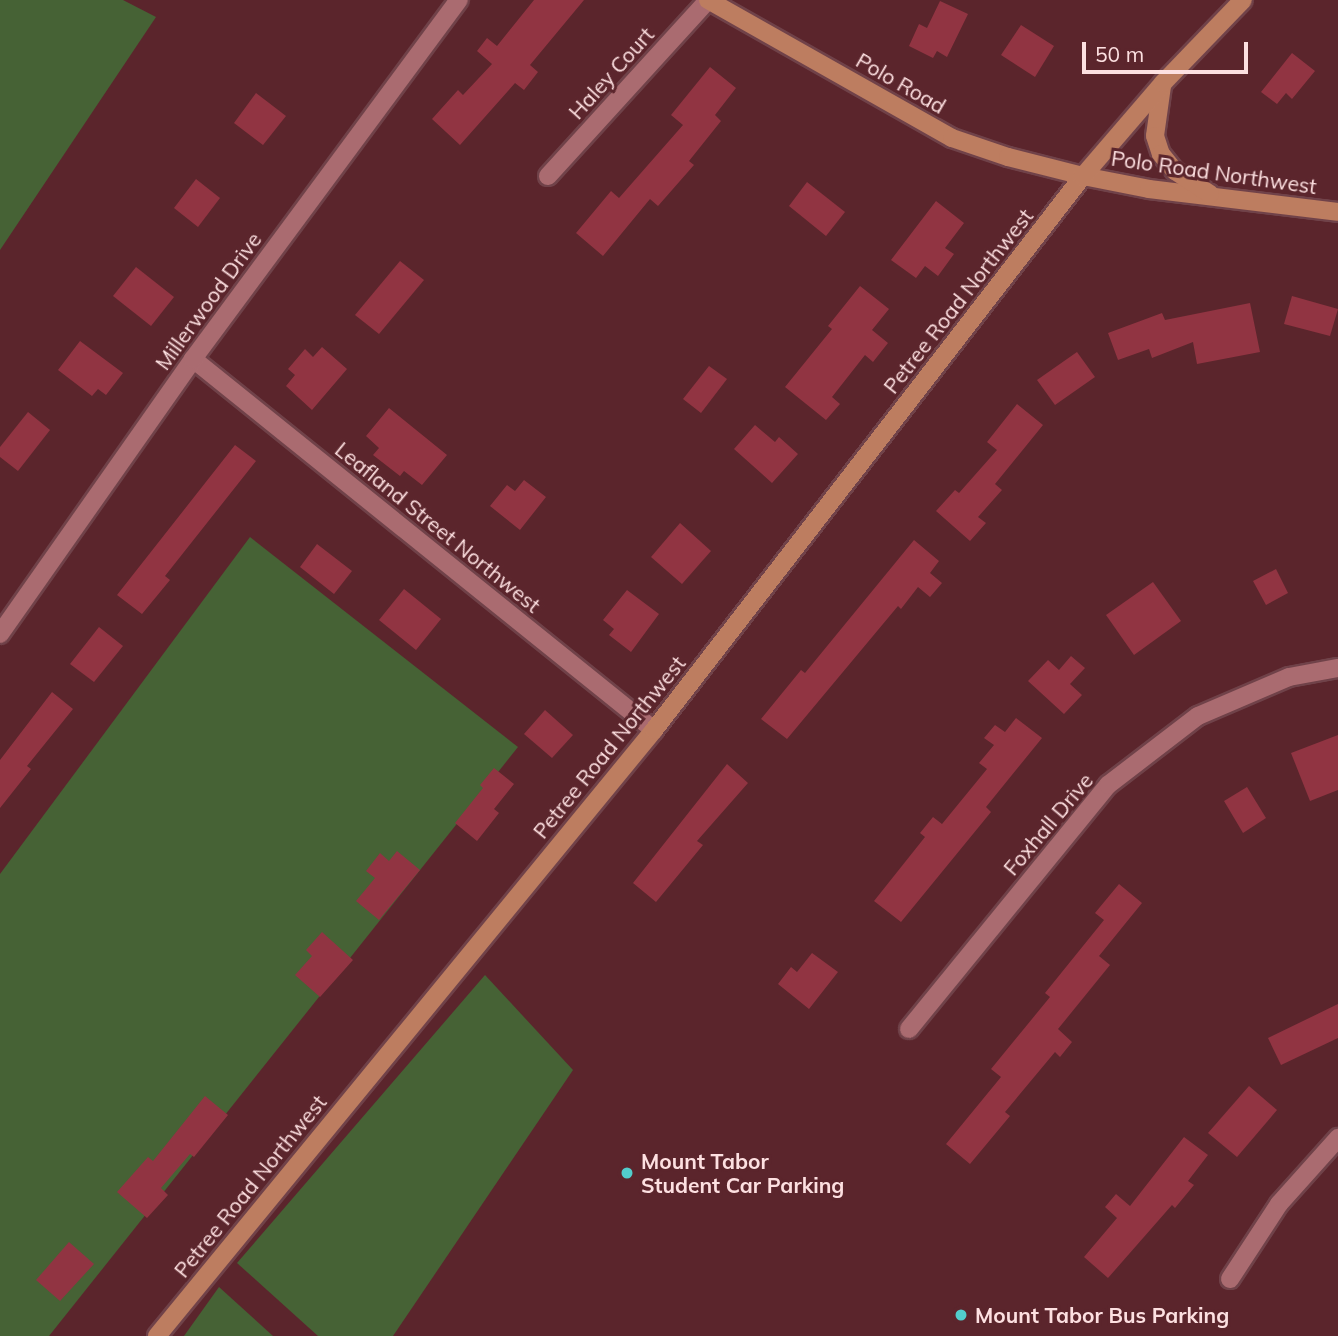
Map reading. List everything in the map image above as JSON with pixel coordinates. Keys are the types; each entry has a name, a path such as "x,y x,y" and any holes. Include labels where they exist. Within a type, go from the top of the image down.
{"street":[{"name":"Millerwood Drive","path":"0,634 193,359 458,0"},
{"name":"Haley Court","path":"548,176 708,0"},
{"name":"Polo Road","path":"708,0 952,138 1008,157 1083,176"},
{"name":"Petree Road Northwest","path":"157,1336 654,730 1083,176 1163,83 1243,0"},
{"path":"1163,83 1155,136 1161,154 1175,171 1216,198"},
{"name":"Polo Road Northwest","path":"1083,176 1216,198 1338,212"},
{"name":"Leafland Street Northwest","path":"193,359 654,730"},
{"name":"Foxhall Drive","path":"909,1029 1108,785 1198,716 1289,677 1338,668"},
{"path":"1230,1279 1279,1204 1338,1138"}],"green space":[{"path":"0,0 123,0 156,17 0,250"},
{"path":"250,537 518,747 49,1336 0,1336 0,874"},
{"path":"485,975 573,1070 393,1336 318,1336 237,1263"},
{"path":"219,1287 273,1336 184,1336"}],"building":[{"path":"534,0 584,0 530,65 538,72 524,90 515,83 460,145 432,119 458,90 463,95 492,64 477,51 487,38 497,46"},
{"path":"940,1 968,14 947,57 937,51 933,58 909,46 919,24 927,28"},
{"path":"1021,25 1054,46 1035,77 1001,55"},
{"path":"1292,53 1315,71 1292,99 1286,93 1277,104 1261,92"},
{"path":"710,67 736,88 715,115 721,121 689,161 694,165 658,206 650,199 603,256 576,233 611,191 619,198 683,125 671,115"},
{"path":"256,93 286,116 263,145 234,123"},
{"path":"196,179 220,198 198,227 174,208"},
{"path":"807,182 845,212 826,236 789,206"},
{"path":"936,201 964,223 945,248 954,254 938,276 925,266 916,278 891,260"},
{"path":"400,261 424,280 379,334 355,315"},
{"path":"136,267 174,297 151,326 113,296"},
{"path":"860,286 889,309 872,330 888,343 873,362 865,355 832,397 840,404 826,420 785,387 832,329 828,326"},
{"path":"1292,296 1338,309 1330,336 1284,324"},
{"path":"1250,303 1260,352 1197,364 1193,342 1152,358 1149,349 1118,360 1108,333 1162,313 1165,320"},
{"path":"80,341 123,373 106,395 98,389 92,396 58,370"},
{"path":"322,347 347,369 312,410 286,386 295,375 288,369 305,349 313,357"},
{"path":"1077,352 1095,377 1055,405 1037,380"},
{"path":"709,366 727,379 701,413 683,399"},
{"path":"1017,404 1043,425 995,484 1002,490 978,517 986,523 970,541 936,511 955,490 959,493 997,450 987,442"},
{"path":"389,408 447,455 422,485 404,471 400,476 373,455 379,448 366,436"},
{"path":"28,412 50,430 18,471 0,457 0,447"},
{"path":"755,425 775,442 779,437 798,454 772,483 734,449"},
{"path":"235,445 256,461 165,576 170,580 142,614 117,595"},
{"path":"524,480 546,497 520,530 490,506 507,485 515,491"},
{"path":"680,523 711,551 682,584 651,557"},
{"path":"914,540 939,561 930,573 942,583 930,597 918,587 901,609 898,606 787,739 761,719 801,670 805,673"},
{"path":"317,544 352,571 334,594 300,567"},
{"path":"1276,569 1288,593 1266,605 1253,581"},
{"path":"1153,582 1181,621 1134,655 1106,615"},
{"path":"404,589 441,619 416,650 379,620"},
{"path":"627,590 659,614 631,652 609,635 614,629 603,620"},
{"path":"99,627 123,646 94,682 70,664"},
{"path":"1071,656 1085,668 1070,684 1082,695 1064,714 1028,681 1048,660 1059,670"},
{"path":"52,692 73,709 27,766 31,769 0,808 0,760"},
{"path":"545,710 573,735 552,758 524,734"},
{"path":"1016,718 1042,738 986,807 991,812 901,922 874,901 925,837 920,833 933,817 942,824 987,769 979,763 994,745 984,738 995,725 1005,732"},
{"path":"1338,735 1338,790 1310,801 1291,753"},
{"path":"727,764 748,783 697,841 703,845 656,902 633,883"},
{"path":"494,768 514,784 494,809 499,813 477,841 455,823 483,788 480,785"},
{"path":"1247,787 1266,818 1243,833 1224,801"},
{"path":"397,851 420,870 379,920 356,901 375,878 366,871 380,853 389,861"},
{"path":"1119,884 1142,903 1099,956 1110,965 1058,1029 1072,1042 1060,1057 1055,1052 1005,1112 1010,1116 970,1164 946,1144 1001,1077 991,1069 1050,997 1045,993 1104,920 1095,913"},
{"path":"322,932 353,960 320,997 295,975 312,956 306,950"},
{"path":"812,953 838,972 809,1009 778,984 791,967 797,972"},
{"path":"1338,1004 1338,1038 1281,1065 1268,1038"},
{"path":"1249,1086 1277,1110 1237,1157 1208,1133"},
{"path":"205,1096 228,1115 194,1157 190,1154 161,1188 168,1195 147,1218 117,1192 148,1157 153,1161"},
{"path":"1184,1137 1208,1155 1188,1181 1194,1185 1175,1208 1172,1205 1108,1278 1084,1257 1117,1218 1105,1207 1116,1194 1130,1206"},
{"path":"69,1242 94,1264 60,1301 36,1280"}],"place":[{"name":"Mount Tabor Student Car Parking","path":"627,1173"},
{"name":"Mount Tabor Bus Parking","path":"961,1315"}]}
